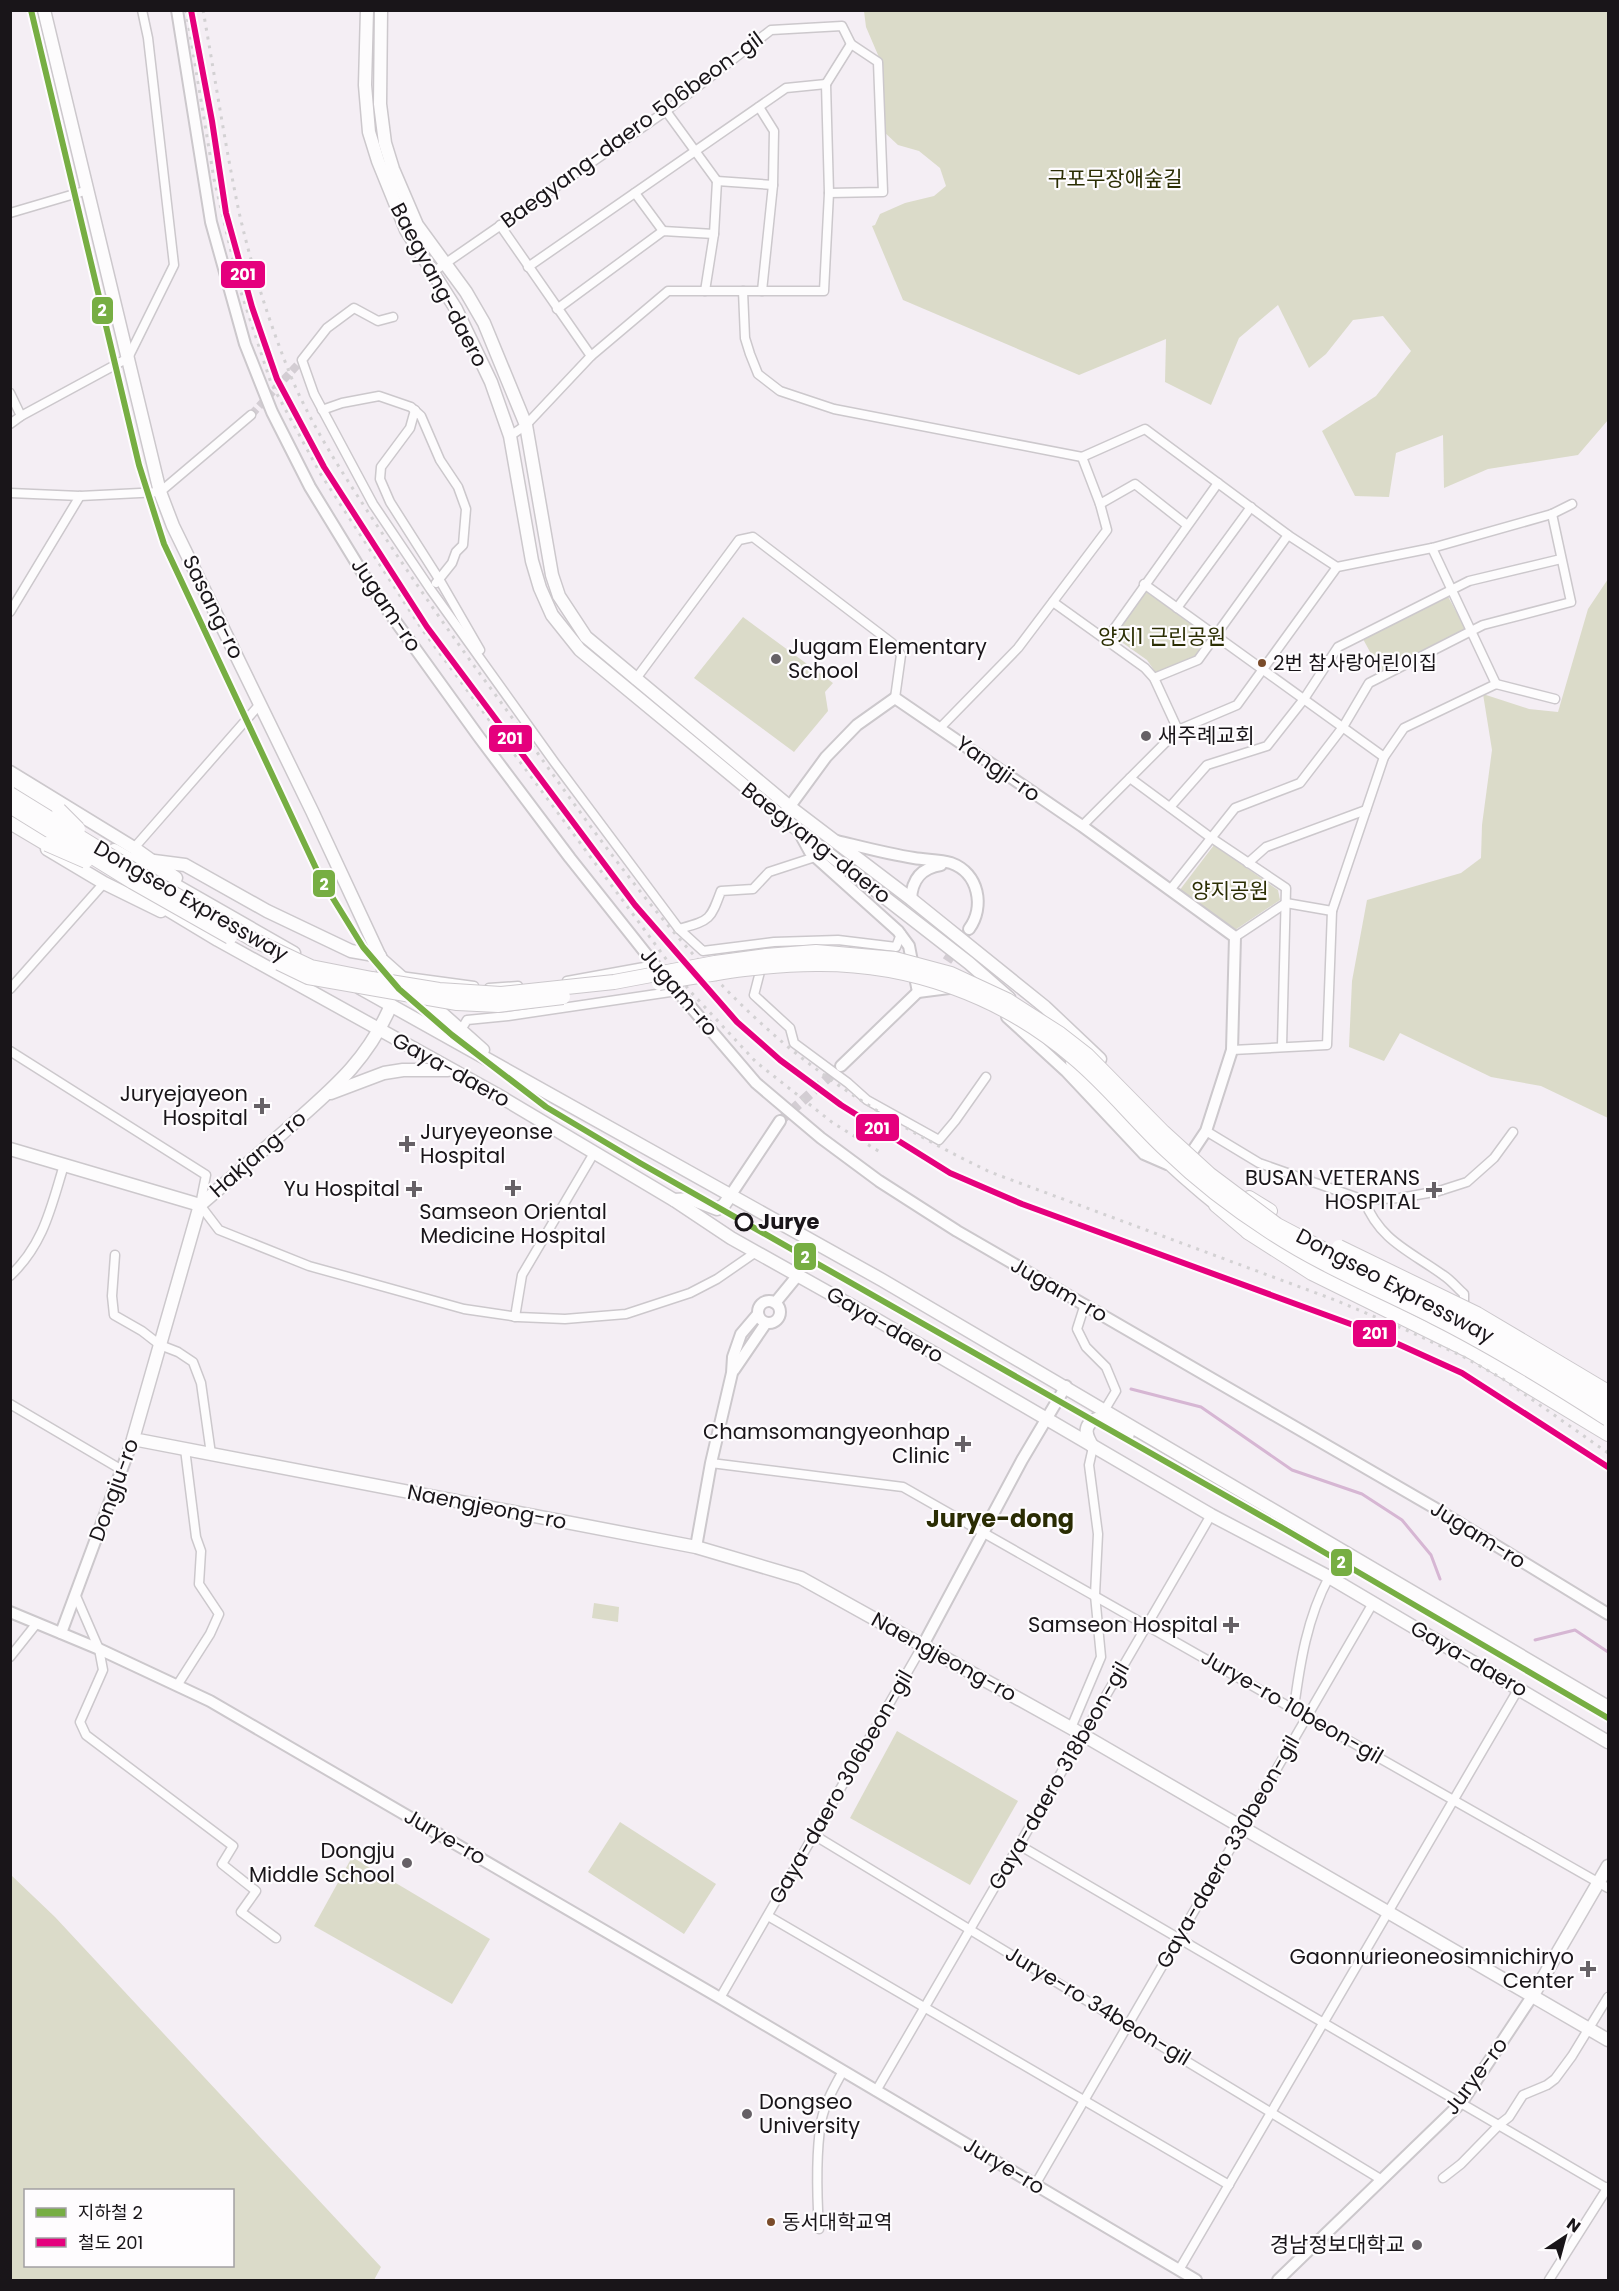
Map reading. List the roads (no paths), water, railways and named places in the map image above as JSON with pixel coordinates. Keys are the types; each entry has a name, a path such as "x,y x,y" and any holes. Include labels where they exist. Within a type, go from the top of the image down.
{"main road":[{"name":"Sasang-ro","path":"44,10 160,492 178,536 381,958 391,1005"},
{"name":"Baegyang-daero","path":"367,10 365,85 369,132 406,230 472,339 491,382 510,436 532,561 540,588 552,615 580,650 786,812 831,839 911,899 1070,1029 1191,1153 1229,1186 1267,1214 1393,1283 1464,1315 1608,1394"},
{"name":"Baegyang-daero","path":"381,10 380,104 385,143 393,169 417,225 445,263 484,324 526,425 552,576 559,596 586,637 786,812 798,830 969,963 1040,1024 1091,1085 1175,1169 1216,1205 1258,1234 1465,1340 1608,1427"},
{"path":"10,772 134,848 226,914"},
{"path":"10,780 59,810 94,846"},
{"name":"Gaya-daero","path":"10,787 120,854 226,914 882,1280 1066,1386 1141,1434 1608,1707"},
{"name":"Dongseo Expressway","path":"10,794 254,940 303,964 352,975 439,990 501,994 614,982 756,957 816,952 895,959 951,974 1007,1000 1060,1034 1087,1056 1209,1174 1277,1225 1456,1316 1608,1407"},
{"name":"Dongseo Expressway","path":"10,806 133,882 256,952 308,977 457,1003 498,1005 616,990 759,967 818,963 882,969 945,983 996,1005 1028,1024 1073,1057 1166,1151 1207,1186 1269,1232 1478,1340 1608,1419"},
{"name":"Gaya-daero","path":"10,813 218,940 451,1070 674,1200 756,1252 1211,1515 1329,1577 1608,1742"},
{"path":"10,822 47,844 133,882"},
{"path":"10,828 104,883 218,940"},
{"path":"152,861 186,865 288,921 351,951 381,958 500,1065"},
{"name":"Hakjang-ro","path":"10,1149 200,1205 327,1094 365,1053 380,1031 391,1005"},
{"path":"346,1012 366,1036 365,1053"},
{"path":"327,1094 384,1073 403,1070 451,1070"},
{"path":"1229,1186 1364,1260 1477,1314 1608,1394"},
{"path":"674,1200 691,1199 717,1209 724,1205 730,1196"},
{"name":"Dongju-ro","path":"133,1439 200,1205"},
{"path":"1216,1205 1248,1232 1312,1273 1472,1352 1608,1434"},
{"path":"1093,1447 1086,1437 1086,1428 1095,1419 1128,1434 1141,1434"},
{"name":"Naengjeong-ro","path":"133,1439 696,1547 801,1578 1071,1728 1608,2040"},
{"path":"1578,1723 1595,1725 1608,1732"},
{"name":"Jurye-ro","path":"1533,1995 1604,1885 1608,1866"}],"street":[{"path":"10,424 128,358 174,265 149,50 142,10"},
{"name":"Jugam-ro","path":"177,10 211,222 245,344 272,412 304,476 374,590 466,719 570,858 655,965 756,1083 821,1138 879,1181 957,1232 1433,1507 1608,1614"},
{"name":"Baegyang-daero 506beon-gil","path":"433,272 666,111 771,30 842,26 851,44 878,62 883,192 829,194"},
{"path":"510,436 526,425 591,356 668,291 824,291 829,194 826,84 851,44"},
{"path":"528,267 786,88 826,84"},
{"path":"759,107 774,131 772,185 762,291"},
{"path":"666,111 717,181 714,234 705,291"},
{"path":"717,181 772,185"},
{"path":"10,213 88,190"},
{"path":"635,194 663,231"},
{"path":"500,225 591,356"},
{"path":"557,309 663,231 714,234"},
{"path":"743,291 745,338 750,354 758,374 780,391 834,410 1082,457 1145,429 1288,535 1337,567"},
{"path":"393,317 378,321 354,308 327,328 302,360 314,394 373,504 431,590 679,929 703,951 768,943 838,940 896,947 901,934"},
{"path":"10,393 21,416"},
{"path":"322,410 342,403 379,396 415,410 428,429 445,471 458,487 466,509 464,542 456,552 452,563 431,590"},
{"path":"415,410 410,429 381,467 380,474 390,502 439,579 503,690"},
{"path":"10,493 80,496 160,492 251,415"},
{"path":"940,728 1018,648 1107,530 1100,504 1082,457"},
{"path":"1106,640 1218,483"},
{"path":"1100,504 1134,484 1187,525"},
{"path":"10,612 80,496"},
{"path":"1082,826 1178,730 1237,705 1265,670 1337,567 1432,548 1552,514 1572,504"},
{"path":"1177,608 1251,507"},
{"path":"1170,890 1235,808 1300,783 1343,727 1369,683 1484,625 1571,603 1552,514"},
{"path":"1154,678 1198,660 1288,535"},
{"path":"636,680 739,540 753,537 892,643 901,655 895,698 857,725 826,757 786,812"},
{"path":"1432,548 1496,684"},
{"path":"1170,807 1208,765 1267,746 1304,699 1338,647 1469,581 1561,559"},
{"path":"1144,585 1217,635 1384,757"},
{"path":"1053,602 1145,668 1154,678 1178,730"},
{"path":"1232,1050 1327,1045 1332,911 1384,757 1404,728 1496,684 1555,699"},
{"name":"Yangji-ro","path":"895,698 1082,826 1235,937"},
{"path":"134,848 260,704"},
{"path":"1130,778 1210,837 1286,888 1282,1046"},
{"path":"1248,863 1266,847 1366,810"},
{"path":"798,830 810,852 901,934 909,946 918,992"},
{"path":"831,839 899,855 950,863 962,868 979,894 978,911 969,929"},
{"path":"679,929 706,922 713,912 721,891 753,889 769,872 815,857"},
{"path":"911,899 912,886 921,873 930,866 950,863"},
{"path":"10,990 104,883"},
{"path":"918,992 944,987 972,993 1014,1022 1144,1154 1175,1169 1191,1153 1206,1131 1232,1050 1235,937 1286,903 1332,911"},
{"path":"768,943 754,995 790,1028 794,1043 867,1100 939,1140 986,1077"},
{"path":"841,1066 918,992 946,961"},
{"path":"399,976 486,988 549,983 655,965"},
{"path":"460,1030 467,1020 676,991"},
{"path":"10,1051 206,1175 200,1205 219,1230 309,1266 464,1309 515,1317 566,1318 626,1314 690,1293 717,1279 756,1252"},
{"path":"730,1196 780,1121"},
{"path":"1206,1131 1258,1163 1364,1200 1400,1198 1439,1191 1467,1182 1494,1158 1513,1132"},
{"path":"515,1317 522,1275 594,1153"},
{"path":"10,1276 22,1263 45,1229 63,1165"},
{"path":"1364,1200 1370,1216 1400,1248 1445,1276 1464,1294 1464,1315"},
{"path":"115,1255 112,1296 114,1315 142,1331 160,1345 178,1352 193,1362 201,1383 211,1454"},
{"path":"775,1303 798,1275"},
{"path":"768,1301 775,1303 779,1308 779,1315 774,1322 762,1318 761,1304 768,1301"},
{"path":"1084,1304 1077,1329 1086,1347 1106,1367 1116,1391 1104,1411"},
{"path":"696,1547 711,1463 732,1373 733,1357 741,1334 762,1318"},
{"name":"Gaya-daero 306beon-gil","path":"720,1998 923,1645 1022,1460 1066,1386"},
{"path":"10,1404 122,1470"},
{"name":"Dongju-ro","path":"61,1633 133,1439"},
{"path":"1071,1728 1101,1657 1095,1595 1098,1534 1089,1465 1093,1447"},
{"path":"178,1684 210,1634 219,1614 199,1584 201,1551 196,1538 185,1449"},
{"name":"Jurye-ro 10beon-gil","path":"711,1463 903,1487 1604,1885"},
{"name":"Gaya-daero 318beon-gil","path":"876,2091 1211,1515"},
{"path":"1294,1708 1300,1662 1316,1601 1329,1577"},
{"path":"76,1596 99,1648 103,1670 80,1722 86,1735 233,1846 222,1864 256,1891 241,1912 276,1938"},
{"name":"Gaya-daero 330beon-gil","path":"1035,2185 1373,1603"},
{"name":"Jurye-ro","path":"10,1612 99,1648 210,1701 720,1998 1196,2280"},
{"path":"10,1657 37,1623"},
{"path":"1179,2270 1519,1688"},
{"name":"Jurye-ro 34beon-gil","path":"814,1835 1272,2111 1382,2180"},
{"path":"1019,1845 1608,2188 1550,2280"},
{"path":"768,1916 1229,2185"},
{"name":"Jurye-ro","path":"1278,2280 1462,2102 1533,1995"},
{"path":"1443,2178 1461,2164 1509,2117 1523,2094 1547,2085 1555,2079 1590,2029 1608,1997"},
{"path":"819,2229 817,2193 821,2122 830,2094 843,2071"}],"waterway":[{"path":"1131,1389 1201,1407 1292,1470 1362,1494 1402,1520 1431,1555 1440,1579"},
{"path":"1535,1640 1575,1630 1608,1652"}],"tunnel":[{"path":"251,415 302,360"},
{"path":"947,961 969,929"},
{"path":"780,1121 840,1067"}],"railway":[{"path":"186,10 214,179 239,286 271,383 320,473 421,628 689,990 756,1062 833,1123 880,1152"},
{"path":"203,10 234,187 250,255 276,338 309,415 339,468 401,561 553,775 652,906 724,988 764,1026 816,1069 901,1125 960,1157 990,1172 1335,1300 1404,1329 1462,1356 1503,1379 1608,1453"}],"metro line":[{"name":"2","path":"31,10 139,465 164,544 321,879 363,947 399,989 452,1035 546,1107 640,1163 1286,1530 1608,1718"}],"rail line":[{"name":"201","path":"191,10 212,121 226,213 252,307 277,379 324,467 427,627 635,905 737,1022 780,1060 841,1105 950,1173 1022,1204 1367,1330 1462,1373 1608,1467"}],"place":[{"name":"Jugam Elementary School","path":"776,659"},
{"name":"2번 참사랑어린이집","path":"1262,663"},
{"name":"새주례교회","path":"1146,736"},
{"name":"Juryejayeon Hospital","path":"262,1106"},
{"name":"Juryeyeonse Hospital","path":"407,1144"},
{"name":"Samseon Oriental Medicine Hospital","path":"513,1188"},
{"name":"Yu Hospital","path":"414,1189"},
{"name":"BUSAN VETERANS HOSPITAL","path":"1434,1190"},
{"name":"Jurye","path":"744,1222"},
{"name":"Chamsomangyeonhap Clinic","path":"963,1444"},
{"name":"Samseon Hospital","path":"1231,1625"},
{"name":"Dongju Middle School","path":"407,1863"},
{"name":"Gaonnurieoneosimnichiryo Center","path":"1588,1969"},
{"name":"Dongseo University","path":"747,2114"},
{"name":"동서대학교역","path":"771,2222"},
{"name":"경남정보대학교","path":"1417,2245"}],"district":[{"name":"Jurye-dong","path":"1000,1519"}],"park label":[{"name":"구포무장애숲길","path":"1115,179"},
{"name":"양지1 근린공원","path":"1162,637"},
{"name":"양지공원","path":"1230,891"}]}
